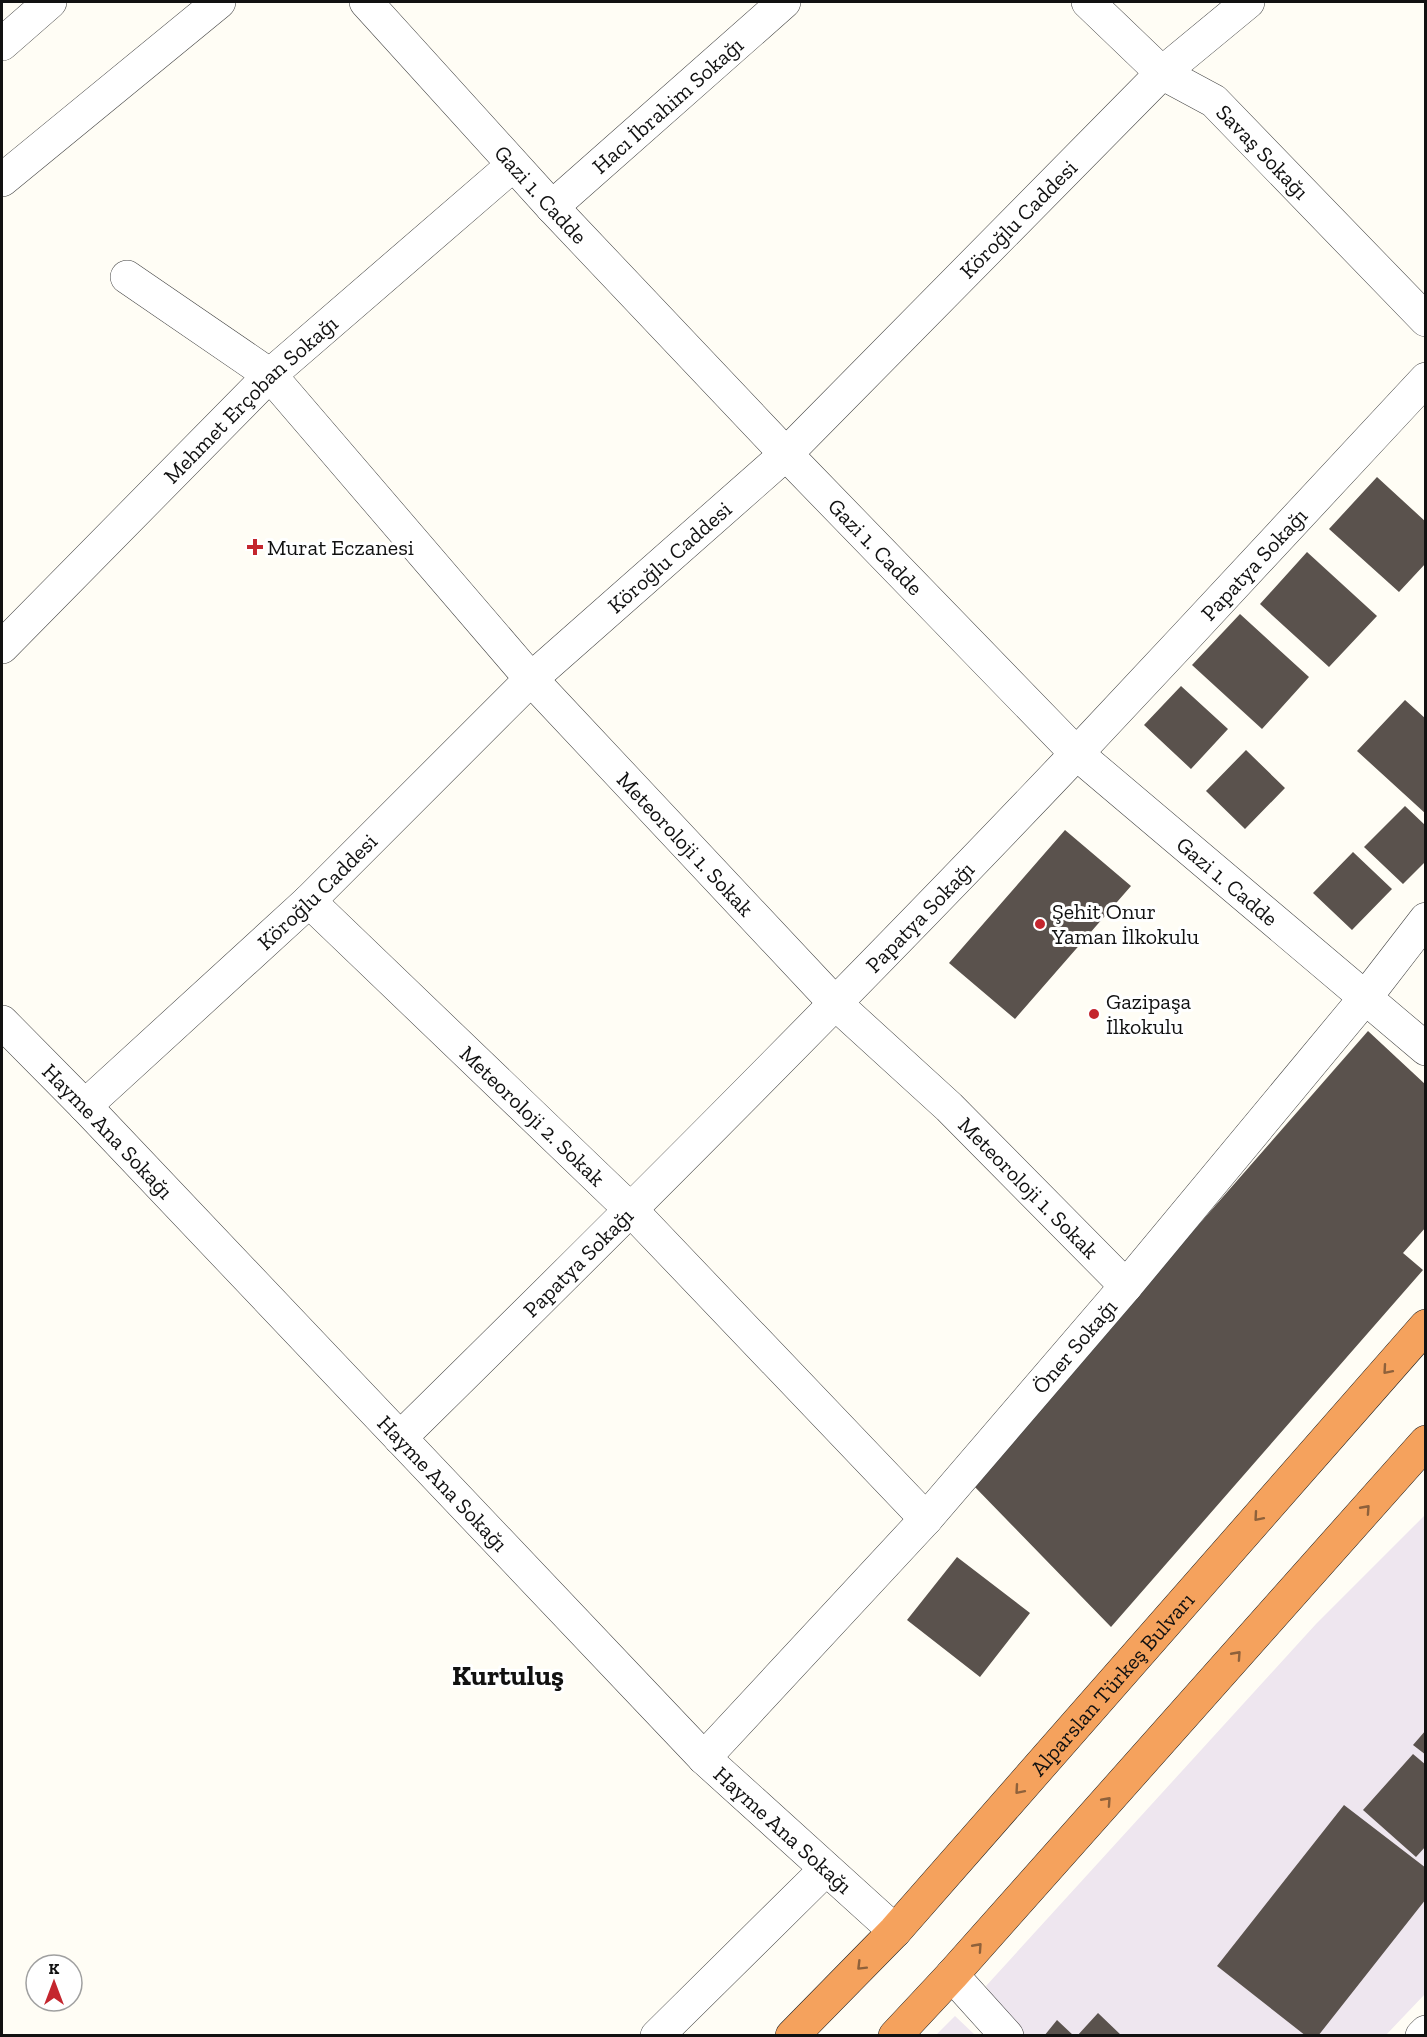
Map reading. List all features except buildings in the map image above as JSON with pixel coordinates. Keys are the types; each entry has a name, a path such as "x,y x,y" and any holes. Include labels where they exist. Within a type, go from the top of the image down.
{"highway":[{"name":"Alparslan Türkeş Bulvarı","path":"792,2036 895,1931 1425,1326"},
{"path":"895,2036 952,1975 1425,1442"}],"street":[{"path":"2,44 50,2"},
{"path":"2,180 219,2"},
{"name":"Gazi 1. Cadde","path":"366,2 552,207 786,454 1077,753 1425,1049"},
{"name":"Hacı İbrahim Sokağı","path":"552,207 784,2"},
{"name":"Savaş Sokağı","path":"1088,2 1162,73 1214,101 1425,320"},
{"name":"Köroğlu Caddesi","path":"85,1106 309,901 531,679 786,454 1162,73 1248,2"},
{"name":"Mehmet Erçoban Sokağı","path":"2,647 270,375 513,165"},
{"name":"Meteoroloji 1. Sokak","path":"127,277 270,375 531,679 835,1003 949,1107 1126,1286"},
{"name":"Papatya Sokağı","path":"400,1438 632,1211 1077,753 1425,379"},
{"name":"Meteoroloji 2. Sokak","path":"309,901 632,1211 926,1520"},
{"name":"Öner Sokağı","path":"704,1758 926,1520 1126,1286 1365,998 1425,919"},
{"name":"Hayme Ana Sokağı","path":"2,1022 85,1106 704,1758 895,1931"},
{"path":"657,2036 826,1869"},
{"path":"952,1975 1007,2036"},
{"path":"1422,2036 1425,2032"}],"shaded area":[{"path":"1425,1515 1425,1994 1386,2035 1019,2036 986,1986 1316,1624"},
{"path":"955,2016 975,2035 936,2035"}],"place":[{"name":"Murat Eczanesi","path":"255,547"},
{"name":"Şehit Onur Yaman İlkokulu","path":"1040,924"},
{"name":"Gazipaşa İlkokulu","path":"1094,1014"}],"district":[{"name":"Kurtuluş","path":"508,1675"}]}
